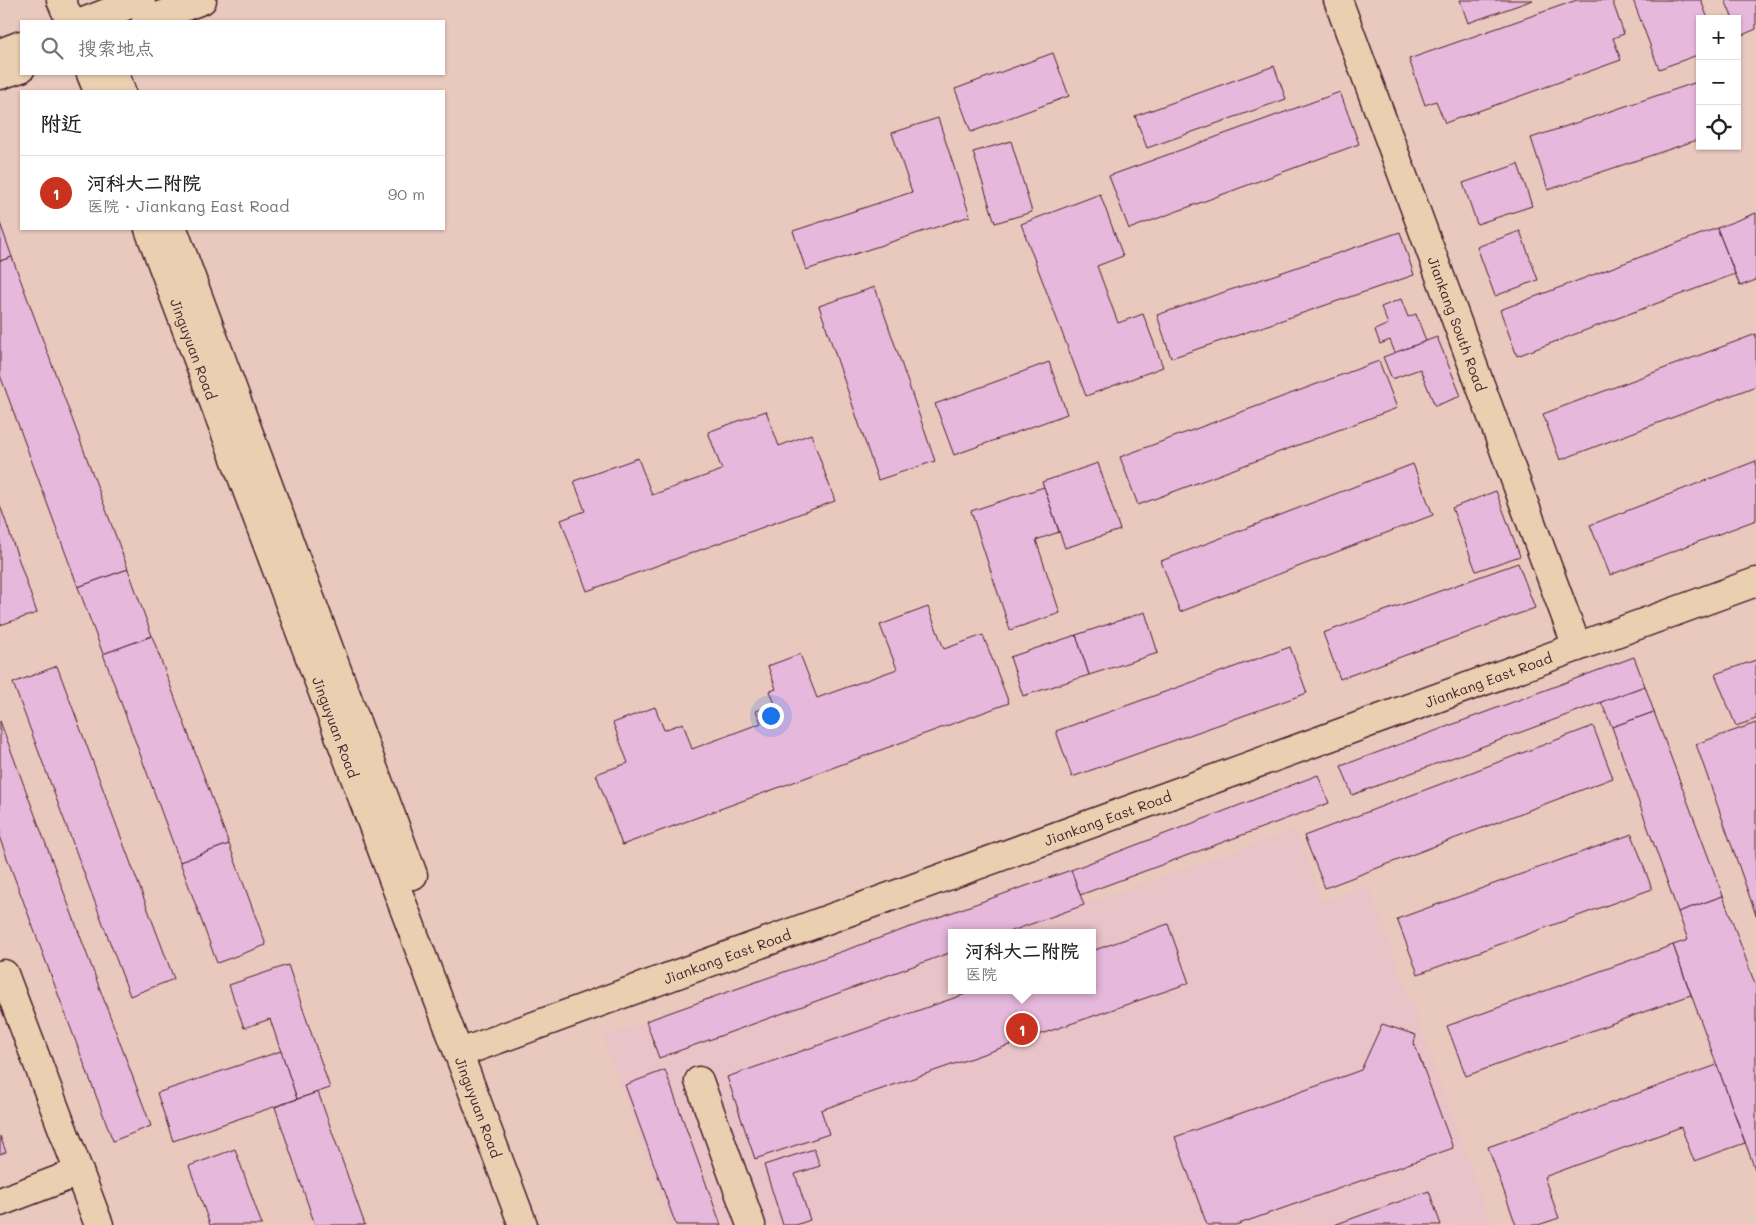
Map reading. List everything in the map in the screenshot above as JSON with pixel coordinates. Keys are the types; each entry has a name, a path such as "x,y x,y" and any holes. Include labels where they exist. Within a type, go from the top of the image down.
{"main road":[{"path":"61,0 87,16 141,0"},
{"path":"149,20 202,0"},
{"name":"Jiankang South Road","path":"1338,0 1577,647"},
{"path":"0,53 20,45"},
{"path":"0,75 20,68"},
{"path":"91,75 98,90"},
{"path":"115,75 121,90"},
{"name":"Jinguyuan Road","path":"149,230 468,1050 543,1225"},
{"name":"Jinguyuan Road","path":"172,230 468,1050 523,1225"},
{"name":"Jiankang East Road","path":"468,1050 1756,582"},
{"path":"0,975 4,974 99,1225"},
{"path":"699,1081 751,1225"},
{"path":"0,1202 79,1172"}],"shaded area":[{"path":"1296,830 1322,902 1369,886 1491,1225 671,1225 603,1037 1071,870 1084,905"}],"building":[{"path":"1460,0 1533,0 1468,23"},
{"path":"1577,0 1612,0 1624,34 1613,38 1621,60 1445,123 1436,101 1425,105 1409,59"},
{"path":"1633,0 1701,0 1707,15 1696,15 1696,55 1659,69"},
{"path":"1725,0 1756,0 1756,29 1741,36 1741,15 1731,15"},
{"path":"1053,53 1069,96 971,132 955,89"},
{"path":"1274,66 1286,99 1147,148 1135,116"},
{"path":"1696,82 1696,140 1548,190 1531,138"},
{"path":"1340,92 1359,144 1129,229 1109,176"},
{"path":"938,118 970,216 806,270 793,231 912,192 892,133"},
{"path":"1011,141 1032,212 995,223 973,152"},
{"path":"1518,164 1532,206 1477,224 1463,183"},
{"path":"1100,194 1123,256 1097,266 1118,323 1143,314 1163,367 1086,396 1021,224"},
{"path":"1756,213 1756,280 1740,286 1717,228"},
{"path":"0,223 12,257 0,261"},
{"path":"1717,228 1735,274 1517,356 1500,310"},
{"path":"1520,231 1538,280 1495,296 1477,247"},
{"path":"1400,232 1414,275 1171,358 1157,315"},
{"path":"12,257 128,569 78,587 0,375 0,261"},
{"path":"875,287 935,461 878,480 819,306"},
{"path":"1401,299 1408,317 1416,314 1426,341 1395,353 1390,340 1380,344 1375,330 1388,324 1381,307"},
{"path":"1756,334 1756,386 1560,460 1543,414"},
{"path":"1437,337 1461,396 1435,406 1420,369 1392,379 1383,357"},
{"path":"1379,361 1397,408 1138,505 1120,457"},
{"path":"1049,362 1067,414 954,455 935,404"},
{"path":"766,411 779,446 811,434 835,501 587,591 561,520 585,511 574,481 638,458 652,495 722,470 708,432"},
{"path":"1756,461 1756,520 1610,575 1590,525"},
{"path":"1098,463 1120,530 1065,548 1042,482"},
{"path":"1413,464 1433,515 1180,612 1161,561"},
{"path":"1044,487 1059,532 1036,540 1060,613 1010,630 971,511"},
{"path":"1496,491 1520,556 1476,571 1452,508"},
{"path":"0,505 37,613 0,625"},
{"path":"1518,563 1535,608 1340,679 1323,633"},
{"path":"128,569 152,636 103,654 78,587"},
{"path":"928,607 944,649 983,635 1009,703 622,845 596,774 628,763 613,723 655,707 664,730 683,723 692,749 761,723 756,711 775,704 770,691 776,689 768,666 800,654 817,698 897,669 880,625"},
{"path":"1145,612 1158,653 1089,675 1076,635"},
{"path":"1076,635 1089,675 1023,696 1010,657"},
{"path":"152,636 229,844 180,862 103,654"},
{"path":"1290,647 1307,693 1072,777 1056,731"},
{"path":"1634,657 1645,686 1352,795 1341,766"},
{"path":"1756,660 1756,719 1736,726 1715,674"},
{"path":"57,666 174,979 130,996 13,683"},
{"path":"1645,686 1654,712 1612,727 1601,702"},
{"path":"1654,712 1723,896 1678,912 1612,727"},
{"path":"0,721 151,1126 113,1141 0,839"},
{"path":"1756,723 1756,915 1696,744"},
{"path":"1593,726 1613,778 1325,888 1304,836"},
{"path":"1318,775 1329,803 1080,895 1071,870"},
{"path":"1632,834 1652,889 1418,974 1397,919"},
{"path":"229,844 266,945 217,963 180,862"},
{"path":"1071,870 1084,905 1017,929 948,929 948,953 659,1058 646,1021"},
{"path":"1723,896 1756,987 1756,1172 1673,945 1688,940 1678,912"},
{"path":"1168,924 1189,983 821,1110 829,1134 755,1159 727,1077 966,994 1096,994 1096,950"},
{"path":"1673,945 1691,995 1466,1076 1447,1026"},
{"path":"288,965 330,1088 297,1099 270,1019 244,1028 229,985"},
{"path":"1382,1024 1416,1035 1414,1043 1453,1148 1236,1225 1207,1225 1175,1137 1361,1070"},
{"path":"281,1051 297,1099 173,1141 157,1093"},
{"path":"1717,1065 1745,1143 1694,1161 1681,1127 1544,1177 1559,1218 1538,1225 1516,1225 1488,1147"},
{"path":"665,1070 721,1225 676,1225 625,1085"},
{"path":"318,1092 365,1225 315,1225 275,1107"},
{"path":"0,1136 6,1152 0,1154"},
{"path":"235,1149 262,1225 210,1225 189,1166"},
{"path":"814,1149 820,1166 795,1174 810,1220 796,1225 783,1225 764,1165"},
{"path":"1429,1191 1441,1225 1334,1225"}],"place":[{"name":"河科大二附院","path":"1022,1029"}]}
